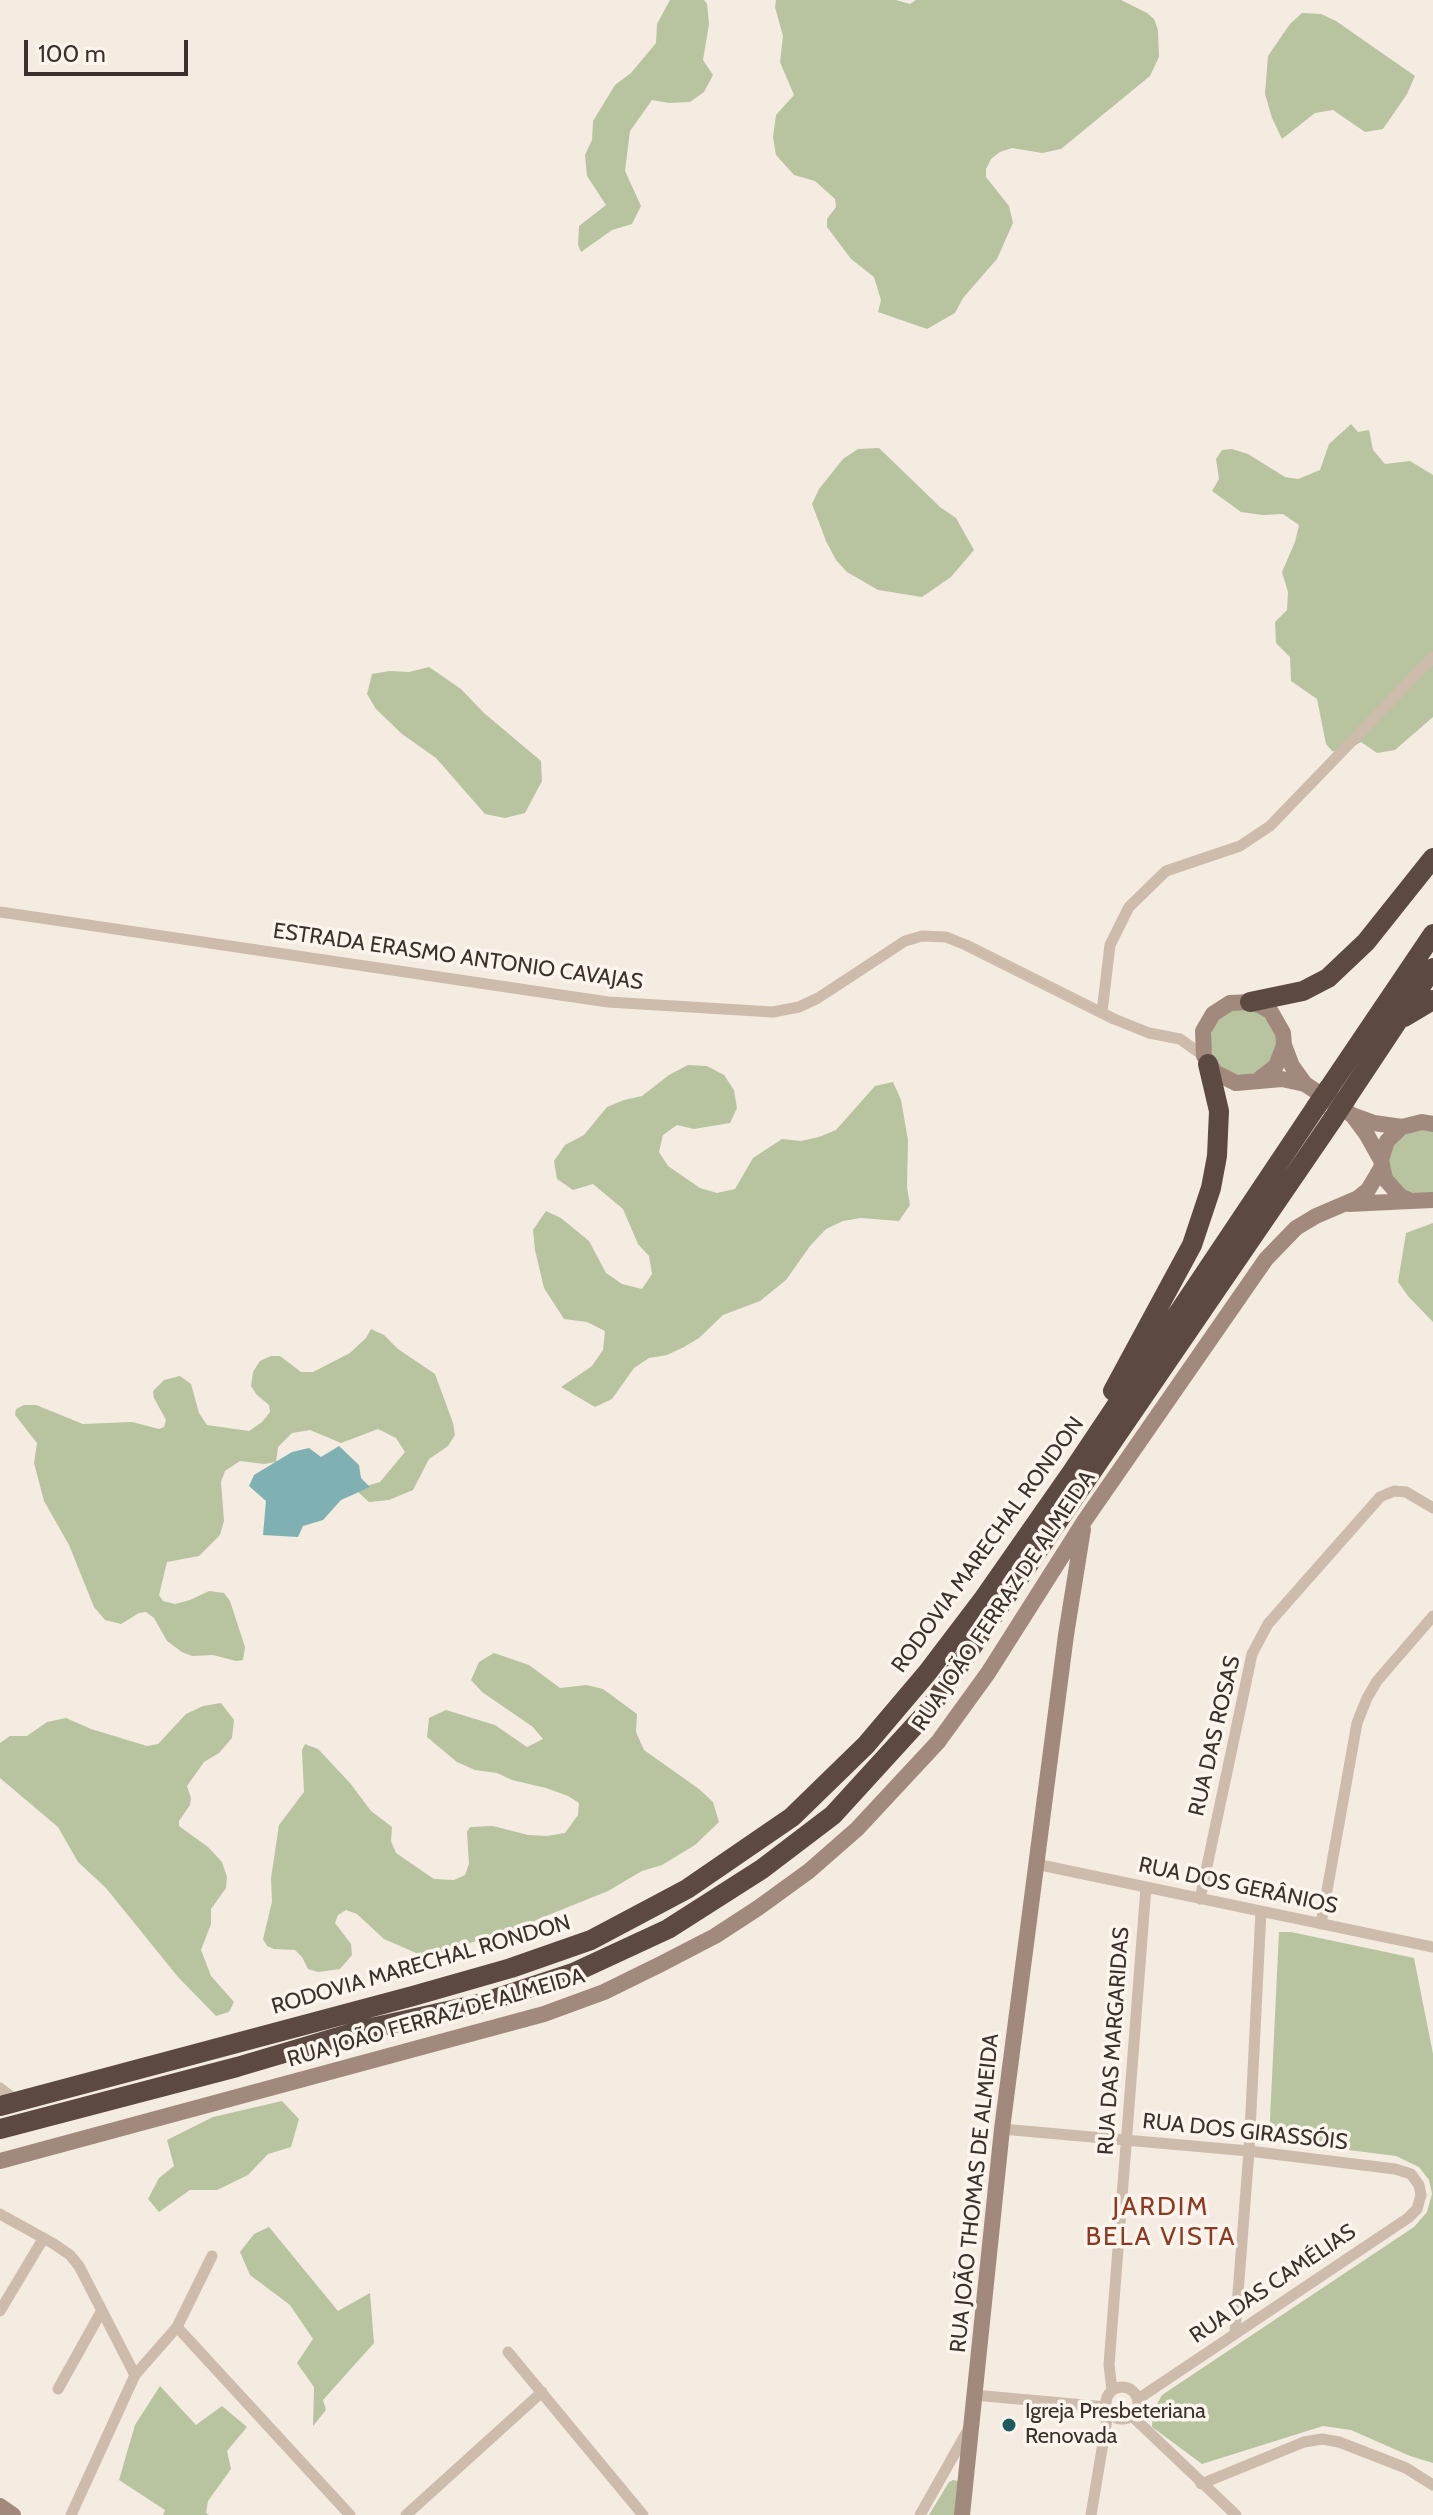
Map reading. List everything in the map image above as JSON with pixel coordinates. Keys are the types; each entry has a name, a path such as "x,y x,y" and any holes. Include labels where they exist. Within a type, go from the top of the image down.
{"highway":[{"path":"1250,1002 1303,991 1328,978 1366,942 1433,858"},
{"name":"RODOVIA MARECHAL RONDON","path":"0,2129 237,2067 362,2030 479,2004 573,1973 668,1929 762,1869 833,1815 928,1711 1335,1106 1433,934"},
{"name":"RODOVIA MARECHAL RONDON","path":"9,2104 399,2000 511,1968 591,1940 687,1889 792,1817 866,1745 975,1610 1433,968"},
{"path":"1395,1024 1433,1000"},
{"path":"1072,1472 1089,1431 1199,1229 1211,1188 1219,1132 1219,1111 1206,1060"}],"main road":[{"path":"1305,1084 1282,1079 1236,1083 1225,1079 1206,1060 1203,1031 1207,1022 1221,1007 1240,1001 1250,1002 1271,1012 1283,1033 1292,1066 1305,1084 1367,1135 1391,1189 1411,1201"},
{"path":"1258,1080 1276,1066 1284,1045"},
{"path":"1335,1106 1374,1123 1402,1127 1422,1122 1433,1124"},
{"name":"RUA JOÃO FERRAZ DE ALMEIDA","path":"0,2161 544,2014 604,1992 715,1936 809,1871 896,1790 938,1742 988,1673 1085,1520 1279,1243 1316,1216 1348,1204 1368,1190 1381,1164 1387,1141 1402,1127"},
{"name":"RUA JOÃO FERRAZ DE ALMEIDA","path":"1348,1204 1433,1200"},
{"name":"RUA JOÃO THOMAS DE ALMEIDA","path":"970,2426 1002,2129 1076,1566 1085,1520"},
{"path":"962,2515 970,2426"},
{"path":"0,2506 13,2515"}],"street":[{"path":"1102,1012 1110,945 1129,907 1166,871 1240,846 1270,826 1433,657"},
{"name":"ESTRADA ERASMO ANTONIO CAVAJAS","path":"0,912 608,1002 773,1012 799,1007 818,998 905,941 922,936 946,937 1114,1019 1149,1033 1180,1039"},
{"path":"1180,1039 1203,1031"},
{"path":"1180,1039 1206,1060"},
{"name":"RUA DAS ROSAS","path":"1200,1899 1252,1654 1268,1624 1380,1497 1394,1491 1406,1492 1433,1508"},
{"path":"1321,1924 1357,1723 1377,1681 1433,1616"},
{"name":"RUA DOS GERÂNIOS","path":"1036,1864 1433,1947"},
{"name":"RUA DAS MARGARIDAS","path":"1112,2390 1109,2365 1146,1887"},
{"path":"1235,2332 1249,2151 1261,1911"},
{"path":"0,2088 9,2104"},
{"name":"RUA DOS GIRASSÓIS","path":"1002,2129 1249,2151 1395,2169 1411,2174 1419,2185 1421,2195"},
{"name":"RUA DAS CAMÉLIAS","path":"1138,2399 1408,2218 1417,2209 1421,2195"},
{"path":"0,2214 70,2255 79,2266 135,2375"},
{"path":"0,2311 43,2239"},
{"path":"71,2515 135,2375 177,2327 212,2256"},
{"path":"58,2389 101,2312"},
{"path":"177,2327 350,2515"},
{"path":"508,2352 643,2515"},
{"path":"974,2395 1107,2410 1122,2420 1132,2416 1138,2408 1138,2399 1127,2388 1112,2390 1106,2398 1107,2410 1091,2515"},
{"path":"406,2515 542,2392"},
{"path":"1132,2416 1236,2515"},
{"name":"RUA JOÃO THOMAS DE ALMEIDA","path":"920,2515 970,2426"},
{"path":"1201,2484 1304,2442 1322,2439 1339,2442 1406,2468 1433,2485"}],"green space":[{"path":"670,0 704,0 707,4 709,24 703,60 713,75 704,92 690,102 652,100 630,131 625,171 641,206 632,224 612,230 581,252 578,245 579,226 606,205 587,176 585,155 592,140 593,121 615,85 631,73 656,43 657,24"},
{"path":"776,0 896,0 910,4 916,0 1121,0 1154,19 1158,30 1159,57 1150,76 1061,149 1042,153 1012,148 991,159 986,177 1009,206 1013,223 997,259 963,298 955,313 927,329 878,312 881,300 874,277 851,259 827,227 827,219 836,207 835,199 815,181 794,175 776,155 773,137 776,115 794,95 780,62 783,36"},
{"path":"1302,13 1321,14 1336,21 1415,76 1407,94 1383,129 1365,132 1333,110 1315,113 1282,139 1265,94 1268,56 1290,24"},
{"path":"1351,424 1358,432 1369,430 1373,450 1385,464 1410,461 1433,475 1433,717 1395,750 1377,753 1361,742 1342,753 1332,751 1326,744 1317,699 1291,681 1290,657 1276,643 1275,622 1287,610 1288,592 1282,572 1299,525 1283,514 1241,512 1212,491 1219,479 1216,459 1222,450 1232,449 1248,454 1285,477 1298,479 1320,470 1329,444"},
{"path":"879,448 940,507 956,518 974,550 951,577 922,597 878,590 847,572 826,541 812,504 819,489 843,459 858,449"},
{"path":"429,667 461,689 484,713 541,761 542,781 525,813 505,818 485,814 436,758 402,734 376,709 367,694 372,674 409,672"},
{"path":"1237,1009 1249,1009 1261,1014 1271,1024 1276,1042 1274,1055 1261,1070 1249,1075 1237,1075 1225,1070 1215,1060 1210,1048 1210,1036 1215,1024 1225,1014"},
{"path":"688,1065 707,1066 724,1075 734,1090 737,1108 730,1123 694,1129 677,1125 663,1135 659,1152 668,1166 700,1188 717,1193 735,1189 753,1158 782,1139 801,1141 836,1130 875,1086 893,1082 901,1100 908,1140 907,1187 910,1205 899,1221 861,1218 843,1221 826,1229 786,1280 760,1301 723,1315 699,1338 684,1347 667,1355 649,1358 634,1368 612,1399 595,1407 561,1387 592,1366 603,1350 605,1331 587,1322 564,1319 544,1288 533,1230 546,1211 561,1218 589,1241 606,1273 622,1284 642,1289 652,1274 649,1256 638,1244 623,1209 593,1184 573,1190 557,1179 554,1161 565,1145 584,1135 607,1107 642,1096"},
{"path":"1415,1129 1433,1131 1433,1194 1411,1195 1393,1182 1387,1160 1396,1140"},
{"path":"1433,1223 1433,1322 1398,1282 1406,1233"},
{"path":"371,1329 384,1335 398,1349 435,1374 453,1423 455,1435 448,1446 429,1459 413,1490 389,1500 369,1502 358,1492 360,1488 380,1482 405,1452 396,1438 378,1429 341,1443 310,1430 292,1433 278,1447 276,1462 240,1461 225,1471 221,1482 224,1521 220,1535 199,1556 167,1562 159,1595 163,1601 175,1604 209,1591 224,1593 230,1601 245,1647 243,1660 213,1655 192,1656 182,1652 167,1641 154,1618 146,1612 121,1624 105,1620 94,1607 69,1545 44,1501 34,1463 37,1443 15,1415 16,1409 36,1405 83,1424 132,1422 159,1429 164,1427 166,1420 153,1391 164,1380 180,1376 191,1384 199,1413 207,1425 249,1431 270,1412 269,1405 251,1386 253,1372 260,1361 280,1356 301,1372 313,1372 350,1353"},
{"path":"494,1653 529,1665 560,1688 586,1685 603,1689 637,1714 636,1732 644,1750 713,1802 719,1822 695,1845 608,1891 536,1920 521,1930 437,1954 423,1956 384,1939 357,1914 346,1910 338,1915 335,1923 351,1944 352,1955 340,1969 318,1972 308,1969 295,1950 267,1946 263,1939 272,1902 271,1878 279,1825 304,1792 302,1750 305,1744 318,1749 371,1811 392,1827 391,1841 396,1853 434,1879 454,1880 465,1875 469,1864 467,1832 470,1827 493,1826 528,1835 565,1833 578,1815 579,1803 546,1788 497,1773 475,1770 457,1762 427,1737 429,1718 446,1710 495,1725 527,1747 543,1739 533,1727 482,1692 471,1680 479,1662"},
{"path":"221,1703 234,1720 232,1738 219,1753 204,1762 187,1786 190,1805 179,1821 179,1826 208,1847 222,1862 227,1877 226,1888 211,1909 211,1924 201,1950 211,1976 234,2002 229,2012 216,2016 178,1977 106,1888 78,1862 58,1827 0,1778 0,1743 10,1736 27,1736 47,1722 66,1718 147,1746 158,1744 186,1714 203,1706"},
{"path":"1279,1932 1414,1958 1433,2054 1433,2463 1351,2430 1323,2426 1202,2464 1152,2427 1153,2411 1162,2395 1414,2227 1427,2212 1432,2194 1429,2180 1419,2167 1396,2156 1269,2140"},
{"path":"282,2101 299,2119 291,2147 268,2154 248,2175 217,2190 190,2190 159,2212 148,2199 159,2178 174,2166 167,2140 213,2117"},
{"path":"269,2227 338,2311 370,2293 374,2343 323,2400 326,2410 313,2426 314,2387 297,2363 313,2339 290,2305 250,2275 240,2252 254,2234"},
{"path":"160,2386 196,2425 222,2406 247,2427 227,2451 231,2469 208,2501 206,2513 209,2515 163,2515 165,2510 119,2480 135,2425"},
{"path":"958,2481 959,2515 929,2515 949,2482"}],"water":[{"path":"339,1446 359,1465 361,1478 370,1487 341,1500 323,1520 303,1526 298,1537 263,1535 266,1501 249,1486 254,1475 292,1452 309,1448 321,1457"}],"place":[{"name":"Igreja Presbeteriana Renovada","path":"1009,2425"}],"district":[{"name":"JARDIM BELA VISTA","path":"1161,2222"}]}
